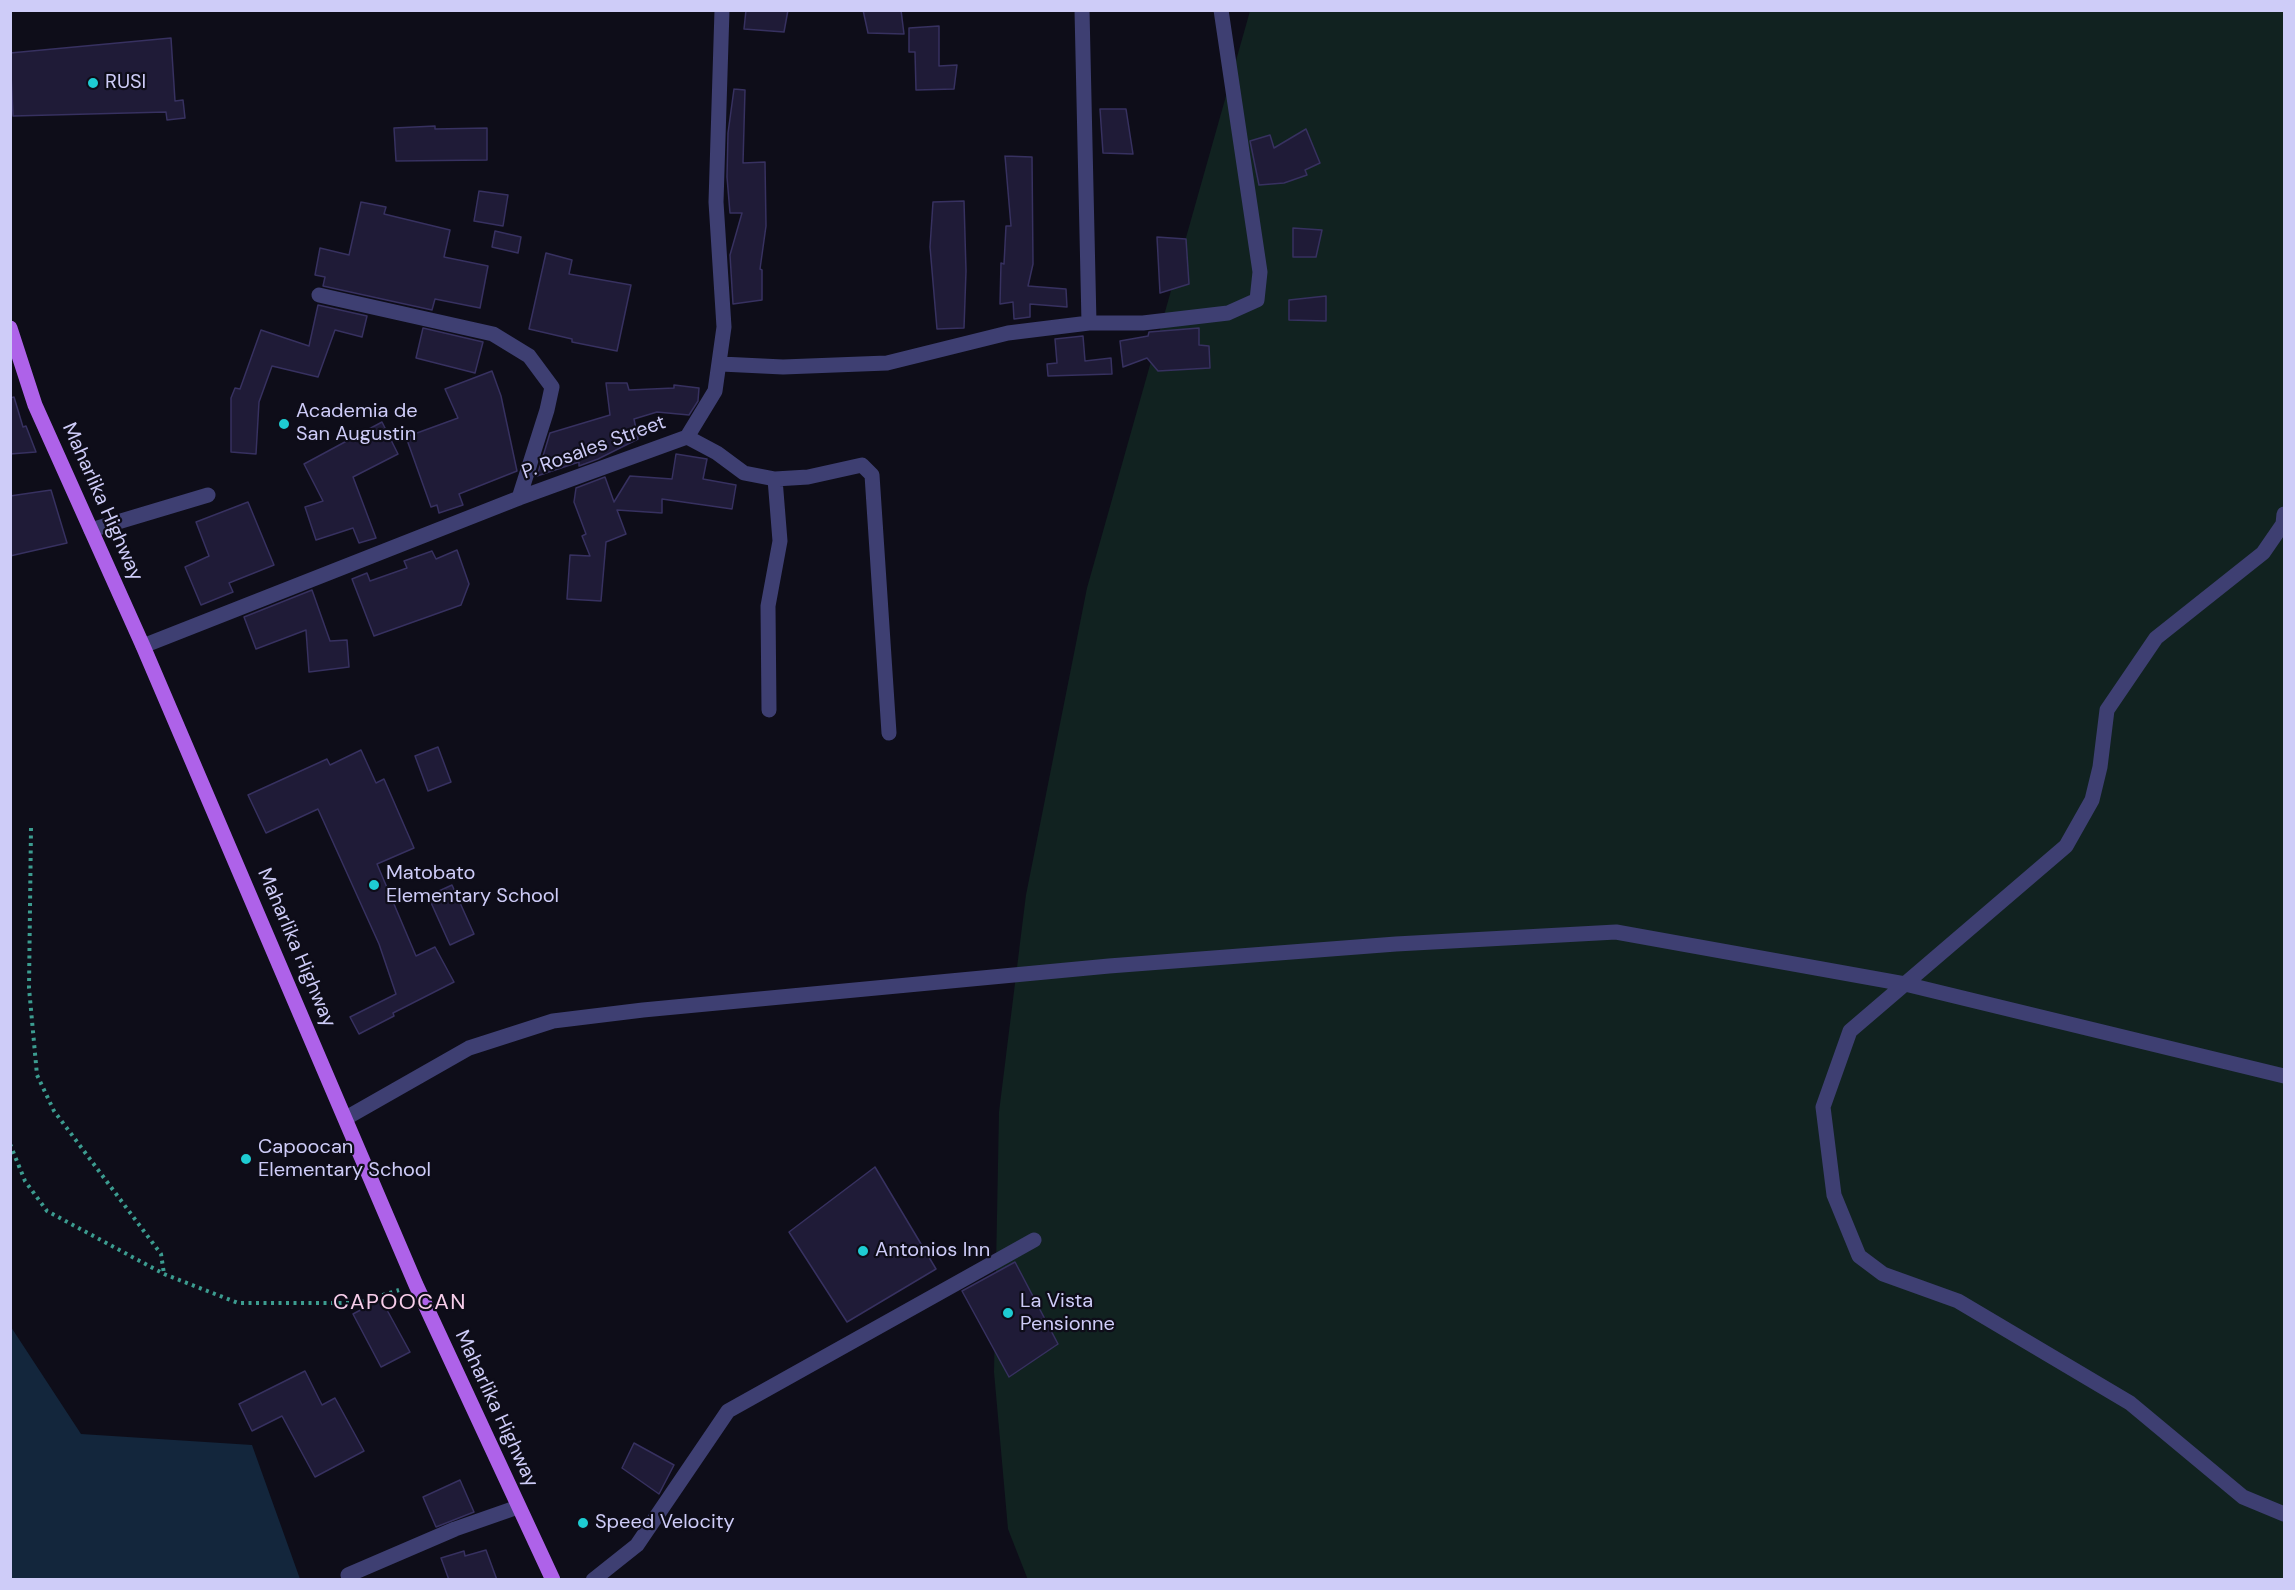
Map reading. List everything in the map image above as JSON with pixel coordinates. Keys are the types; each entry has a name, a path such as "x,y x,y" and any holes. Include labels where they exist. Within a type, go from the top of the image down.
{"main road":[{"name":"Maharlika Highway","path":"10,328 35,405 143,646 416,1285 553,1580"}],"street":[{"name":"P. Rosales Street","path":"143,646 519,498 687,437 716,391 721,364 724,327 716,202 722,10"},
{"path":"1082,10 1089,323"},
{"path":"721,364 783,367 887,363 1008,333 1089,323 1143,323 1228,313 1257,300 1260,272 1221,10"},
{"path":"319,295 493,334 529,356 552,387 519,498"},
{"path":"687,437 717,453 744,473 775,479 808,477 862,465 872,475 889,733"},
{"path":"769,710 768,606 780,542 775,479"},
{"path":"91,530 208,495"},
{"path":"2284,514 2283,524 2263,553 2156,638 2107,710 2100,768 2092,800 2066,846 1850,1031 1823,1107 1834,1195 1859,1256 1882,1274 1958,1301 2130,1403 2243,1497 2284,1514"},
{"path":"346,1118 469,1048 553,1021 643,1010 1098,967 1396,944 1616,932 1905,984 2284,1076"},
{"path":"593,1580 637,1545 728,1411 1034,1240"},
{"path":"348,1575 455,1529 518,1507"}],"path":[{"path":"31,828 29,988 37,1075 54,1111 161,1254 164,1274"},
{"path":"10,1144 25,1181 47,1211 164,1274 238,1303 357,1303 416,1285"}],"shaded area":[{"path":"1250,11 2284,11 2284,1579 1028,1580 1008,1529 994,1372 999,1112 1026,895 1087,588"}],"water":[{"path":"11,1327 81,1434 252,1445 300,1579 11,1579"}],"building":[{"path":"746,10 788,10 784,32 744,29"},
{"path":"863,10 901,10 904,34 868,33"},
{"path":"939,26 939,66 957,65 954,89 916,90 915,52 909,52 909,28"},
{"name":"RUSI","path":"171,38 175,101 183,100 185,118 167,120 166,112 13,116 10,53"},
{"path":"734,89 745,90 743,163 765,162 766,226 760,269 762,270 762,300 733,304 730,255 742,213 730,213 727,177 728,133"},
{"path":"1100,109 1126,109 1133,154 1103,153"},
{"path":"435,126 435,129 487,128 487,160 396,161 394,128"},
{"path":"1306,129 1320,163 1305,170 1307,175 1284,183 1259,185 1250,141 1270,135 1274,148"},
{"path":"1005,156 1032,157 1033,264 1028,286 1066,289 1067,307 1030,304 1030,317 1014,319 1013,302 1000,304 1001,263 1004,264 1006,226 1011,226"},
{"path":"479,191 508,195 503,226 474,221"},
{"path":"964,201 966,271 964,328 937,329 930,247 933,202"},
{"path":"361,202 386,207 384,214 450,230 444,257 488,266 480,308 435,299 432,310 323,286 325,277 315,275 320,248 349,255"},
{"path":"1293,228 1322,230 1316,257 1293,257"},
{"path":"495,231 521,237 518,253 492,247"},
{"path":"1157,237 1186,239 1189,284 1160,293"},
{"path":"546,253 572,260 569,274 631,285 617,351 572,342 572,339 529,329"},
{"path":"1326,296 1326,321 1289,320 1289,300"},
{"path":"318,305 367,316 362,337 335,330 318,377 272,366 259,402 256,454 231,452 231,398 235,388 240,389 261,330 309,346"},
{"path":"423,328 483,342 475,373 416,358"},
{"path":"1199,328 1199,345 1209,346 1210,368 1158,371 1147,358 1123,367 1120,341 1148,336 1149,332"},
{"path":"1083,336 1085,361 1111,358 1112,374 1048,376 1047,364 1057,363 1055,339"},
{"path":"492,371 501,396 517,471 459,494 463,505 439,513 437,505 431,507 406,437 458,418 445,389"},
{"path":"606,383 627,383 629,390 674,388 674,385 699,388 698,401 689,415 657,412 634,419 638,439 579,466 579,462 537,476 550,433 610,415"},
{"path":"14,397 23,427 26,426 36,452 10,454 10,398"},
{"path":"382,422 398,454 353,477 376,538 359,543 353,528 316,540 305,507 323,501 304,464"},
{"path":"676,454 707,459 703,479 736,485 732,509 662,499 662,513 617,510 626,534 606,542 601,601 567,599 570,555 590,556 582,536 586,534 574,502 576,488 605,477 614,502 630,476 672,479"},
{"path":"51,490 67,543 10,556 10,496"},
{"path":"248,502 274,565 229,583 233,592 201,605 185,567 209,556 196,522"},
{"path":"457,550 469,584 461,605 374,636 352,579 367,573 370,581 407,568 404,561 432,551 436,559"},
{"path":"312,590 330,641 347,640 349,667 309,672 306,630 256,649 244,617"},
{"path":"438,747 451,782 428,791 415,756"},
{"path":"361,750 376,783 384,779 414,848 377,864 416,956 435,947 454,982 393,1013 394,1016 359,1034 350,1017 396,994 379,944 318,809 266,833 248,795 327,759 330,765"},
{"path":"452,885 474,934 450,945 428,896"},
{"name":"Antonios Inn","path":"875,1167 936,1269 847,1322 789,1232"},
{"name":"La Vista Pensionne","path":"1015,1262 1058,1344 1009,1377 962,1291"},
{"path":"381,1299 410,1352 381,1367 353,1314"},
{"path":"305,1371 322,1405 335,1398 364,1451 315,1477 282,1416 252,1431 239,1404"},
{"path":"634,1443 674,1465 659,1494 622,1468"},
{"path":"460,1480 474,1512 436,1527 423,1497"},
{"path":"486,1550 497,1580 449,1580 441,1558 464,1551 465,1556"}],"place":[{"name":"RUSI","path":"93,83"},
{"name":"Academia de San Augustin","path":"284,424"},
{"name":"Matobato Elementary School","path":"374,885"},
{"name":"Capoocan Elementary School","path":"246,1159"},
{"name":"Antonios Inn","path":"863,1251"},
{"name":"La Vista Pensionne","path":"1008,1313"},
{"name":"Speed Velocity","path":"583,1523"}],"district":[{"name":"CAPOOCAN","path":"400,1303"}]}
